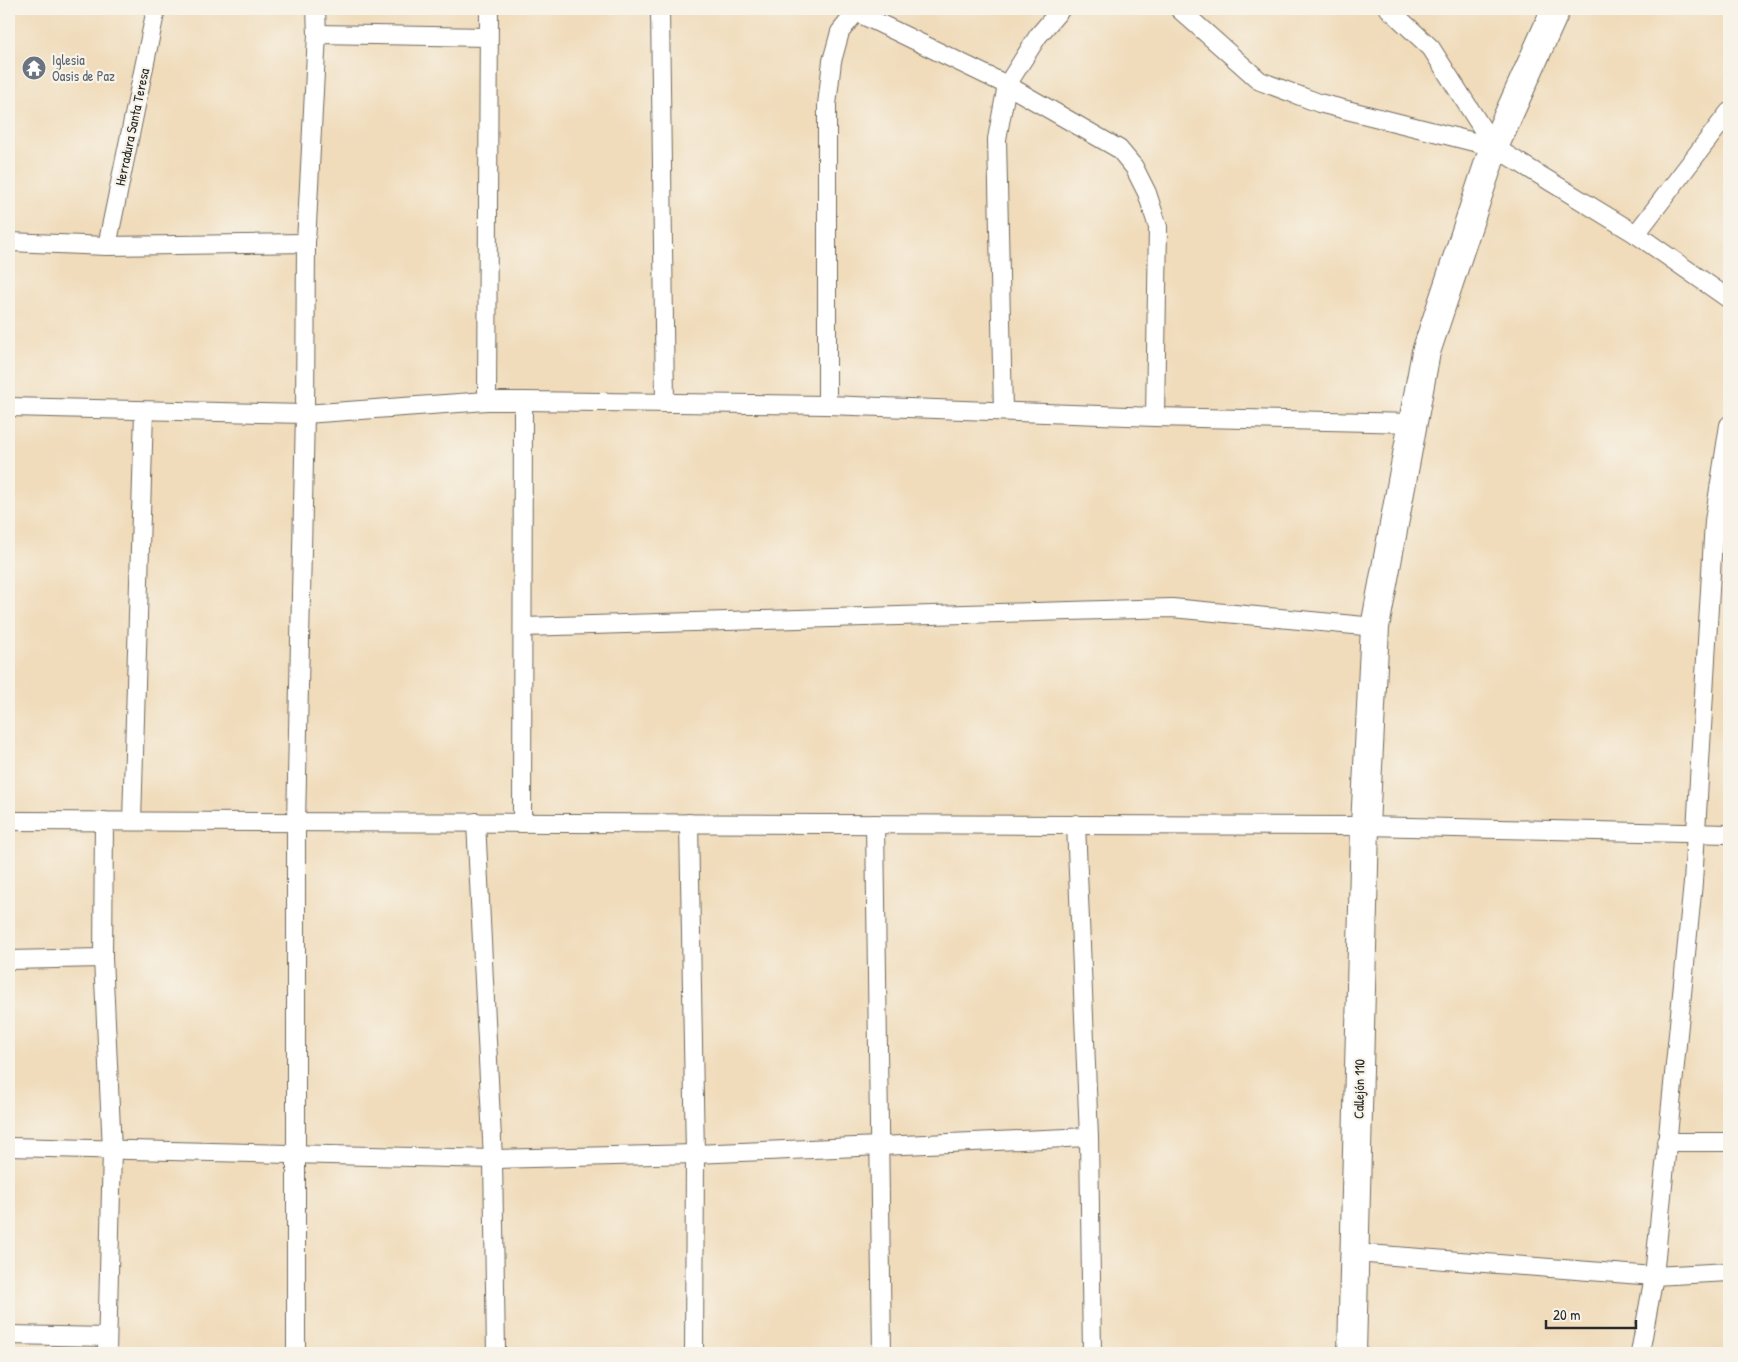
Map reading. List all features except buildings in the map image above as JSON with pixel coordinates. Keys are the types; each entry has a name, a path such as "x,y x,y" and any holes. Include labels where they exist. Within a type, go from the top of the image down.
{"street":[{"name":"Callejón 110","path":"1352,1353 1365,826 1375,628 1426,352 1494,147 1556,9"}],"lane":[{"name":"Herradura Santa Teresa","path":"107,246 156,9"},
{"path":"296,1353 294,1154 296,822 305,414 306,243 317,34 316,9"},
{"path":"487,401 487,37 489,9"},
{"path":"660,9 665,403"},
{"path":"1003,411 997,139 1008,86 1038,36 1061,9"},
{"path":"1179,9 1260,81 1319,103 1494,147 1636,234 1729,299"},
{"path":"1389,9 1431,48 1494,147"},
{"path":"827,405 827,105 832,61 840,32 857,10 1008,86 1120,150 1134,167 1147,193 1158,227 1155,417"},
{"path":"317,34 487,37"},
{"path":"1636,234 1729,112"},
{"path":"9,242 107,246 306,243"},
{"path":"9,407 305,414 487,401 522,401 827,405 1155,417 1412,423"},
{"path":"522,401 522,823"},
{"path":"132,821 144,411"},
{"path":"1640,1353 1654,1276 1696,832 1714,520 1729,425"},
{"path":"523,626 1172,608 1375,628"},
{"path":"9,821 1365,826 1729,834"},
{"path":"9,1335 107,1345 112,1150 103,958 104,821"},
{"path":"476,822 493,1158 496,1353"},
{"path":"689,823 695,1154 694,1353"},
{"path":"875,824 882,1353"},
{"path":"1076,824 1089,1137 1092,1353"},
{"path":"9,960 103,958"},
{"path":"9,1147 493,1158 695,1154 1089,1137"},
{"path":"1666,1142 1729,1142"},
{"path":"1355,1253 1654,1276 1729,1272"}],"place":[{"name":"Iglesia Oasis de Paz","path":"34,68"}]}
